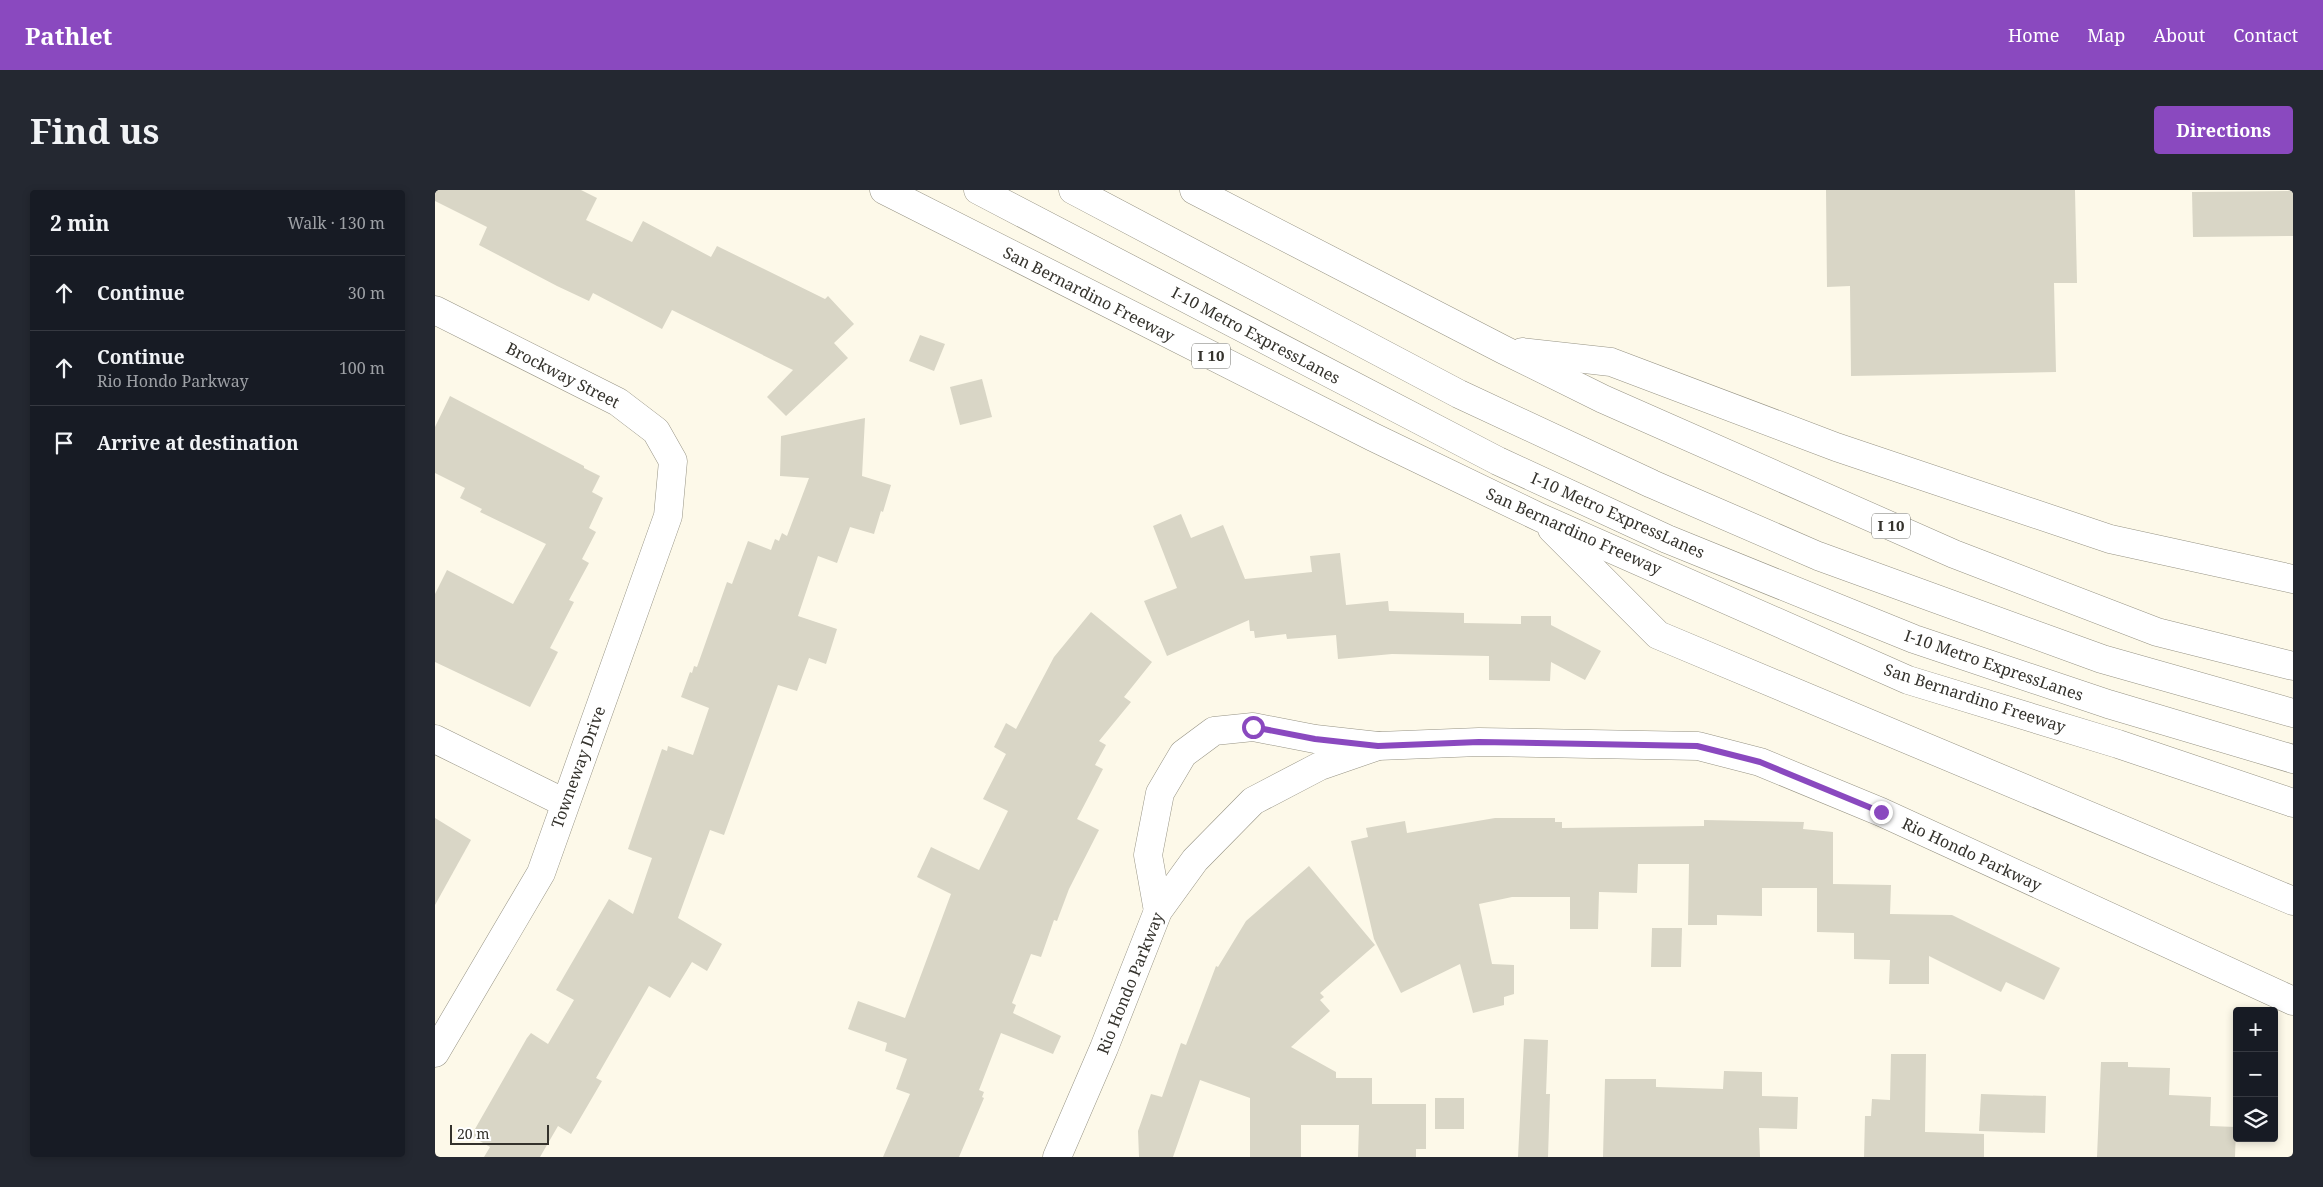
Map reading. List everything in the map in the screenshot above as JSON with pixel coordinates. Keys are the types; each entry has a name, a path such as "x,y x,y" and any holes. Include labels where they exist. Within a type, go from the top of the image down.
{"main road":[{"name":"San Bernardino Freeway","path":"884,190 1373,437 1541,518 1908,680 2118,744 2293,803"},
{"name":"I-10 Metro ExpressLanes","path":"978,190 1498,461 1667,539 1914,639 2108,704 2293,759"},
{"path":"1073,190 1459,394 1652,484 1818,556 2102,659 2293,713"},
{"name":"I 10","path":"1193,190 1503,350 1603,398 1954,554 2157,632 2293,666"},
{"name":"Brockway Street","path":"435,310 618,402 656,431 673,461"},
{"path":"1503,350 1611,362 1836,446 2110,539 2293,579"},
{"name":"Towneway Drive","path":"435,1053 541,874 669,516 673,461"},
{"path":"1541,518 1658,635 2293,901"},
{"path":"1158,911 1148,856 1160,793 1183,754 1214,731 1253,727 1315,739 1378,746"},
{"path":"435,739 565,803"},
{"name":"Rio Hondo Parkway","path":"1057,1157 1104,1048 1158,911 1195,860 1253,801 1319,766 1378,746 1479,742 1697,746 1760,762 1881,812 2293,1001"}],"building":[{"path":"435,190 581,190 597,198 586,220 632,242 643,221 711,257 717,246 825,299 828,296 854,324 834,343 848,358 786,416 767,397 793,370 672,310 662,329 593,293 589,301 557,286 479,245 487,227 435,201"},
{"path":"1826,190 2075,190 2077,283 2054,283 2056,372 1851,376 1850,286 1827,287"},
{"path":"2293,191 2293,236 2193,237 2192,192"},
{"path":"920,335 945,344 934,371 909,361"},
{"path":"982,379 992,417 960,425 950,387"},
{"path":"450,396 600,476 592,492 603,498 589,528 596,532 582,559 589,563 569,600 574,602 550,648 558,652 530,707 435,662 435,594 447,570 513,604 546,544 480,512 482,509 460,498 465,488 435,473 435,427"},
{"path":"865,418 862,476 891,485 883,512 881,511 874,534 850,527 837,563 818,556 798,616 837,629 826,664 809,658 797,691 778,685 724,835 710,830 678,918 722,944 707,971 692,962 670,998 649,986 596,1078 602,1081 571,1134 558,1126 540,1157 484,1157 490,1147 471,1136 527,1038 531,1033 548,1044 574,1000 556,990 609,899 633,914 652,858 628,849 662,749 667,751 668,746 693,755 709,708 681,697 690,672 692,673 694,666 697,667 727,582 732,584 748,541 771,550 775,539 779,541 782,533 787,536 809,478 780,476 781,436"},
{"path":"1181,514 1191,538 1223,525 1245,579 1312,572 1310,556 1340,553 1346,605 1388,601 1389,611 1464,613 1464,623 1521,624 1521,616 1551,616 1551,625 1601,651 1585,680 1551,662 1550,681 1489,680 1489,656 1392,654 1338,659 1336,635 1287,639 1286,634 1255,638 1254,631 1250,631 1249,620 1167,656 1144,601 1177,588 1153,526"},
{"path":"1091,612 1152,662 1124,697 1131,702 1099,741 1106,745 1095,765 1103,769 1077,819 1099,830 1069,889 1057,921 1054,920 1041,957 1031,954 1012,1003 1016,1005 1013,1013 1061,1036 1053,1054 1001,1033 979,1090 984,1092 982,1097 984,1098 959,1157 883,1157 910,1094 896,1089 907,1059 885,1051 887,1043 848,1029 858,1001 905,1018 951,894 917,877 931,847 979,870 1008,811 983,799 1006,754 994,747 1006,723 1016,729 1054,657"},
{"path":"435,818 471,840 435,905"},
{"path":"1495,818 1555,818 1555,822 1562,822 1562,828 1704,826 1704,820 1804,822 1803,829 1833,832 1833,884 1891,885 1890,914 1952,915 2060,968 2044,1000 2006,982 2001,992 1929,956 1929,984 1889,984 1890,960 1854,959 1854,933 1817,932 1817,888 1762,888 1762,916 1717,915 1717,925 1688,925 1689,864 1638,864 1637,893 1599,892 1598,929 1570,929 1570,897 1512,897 1479,904 1492,964 1514,965 1514,994 1504,997 1504,1005 1473,1013 1460,964 1401,993 1374,939 1351,841 1368,837 1366,828 1405,821 1407,833"},
{"path":"1309,866 1375,945 1320,993 1324,997 1320,1000 1330,1011 1291,1047 1336,1072 1336,1078 1372,1078 1372,1104 1426,1104 1426,1149 1416,1149 1416,1157 1358,1157 1359,1125 1301,1125 1301,1157 1250,1157 1250,1098 1200,1080 1173,1157 1139,1157 1138,1131 1151,1094 1162,1097 1181,1043 1186,1045 1216,966 1218,967 1246,921"},
{"path":"1652,928 1682,928 1681,967 1651,967"},
{"path":"1524,1039 1548,1040 1546,1094 1550,1094 1548,1157 1518,1157"},
{"path":"1891,1054 1926,1054 1925,1132 1984,1134 1984,1157 1864,1157 1865,1116 1871,1116 1872,1099 1890,1100"},
{"path":"2101,1062 2128,1062 2128,1067 2170,1068 2169,1095 2211,1097 2210,1126 2233,1127 2233,1142 2236,1142 2235,1157 2097,1157"},
{"path":"1724,1071 1762,1072 1762,1096 1798,1097 1797,1129 1759,1128 1760,1157 1603,1157 1605,1079 1656,1079 1656,1087 1723,1089"},
{"path":"1981,1094 2046,1096 2045,1133 1979,1131"},
{"path":"1435,1098 1464,1098 1464,1129 1435,1129"}],"route":[{"path":"1253,727 1315,739 1378,746 1479,742 1697,746 1760,762 1881,812"}]}
